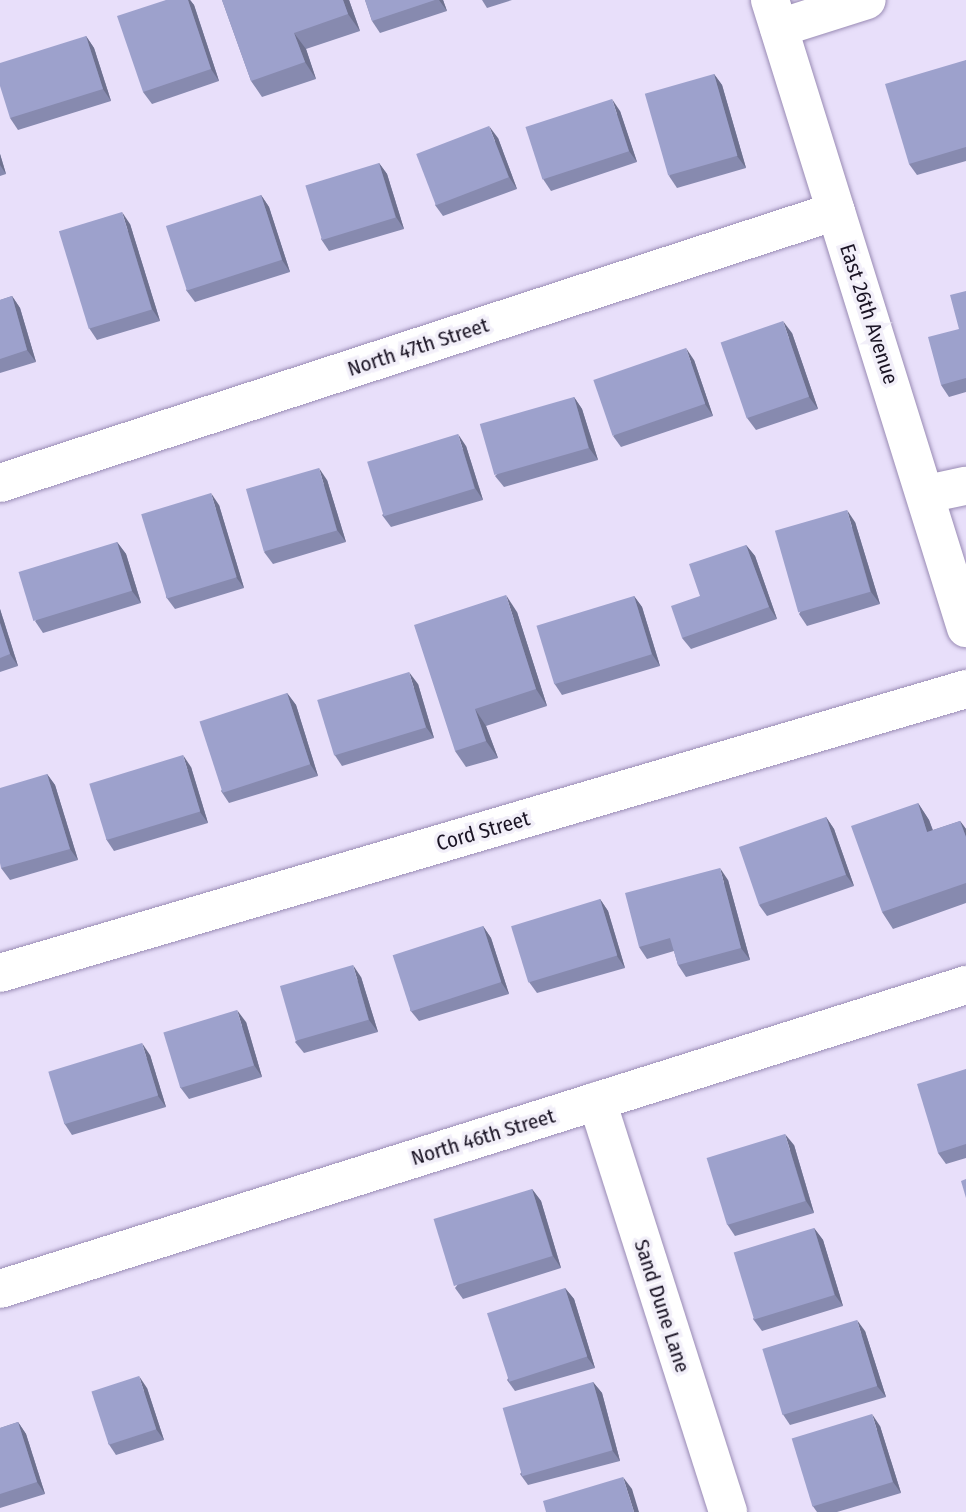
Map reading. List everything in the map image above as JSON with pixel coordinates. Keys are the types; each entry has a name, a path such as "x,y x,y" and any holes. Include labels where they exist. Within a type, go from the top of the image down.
{"street":[{"path":"774,14 867,0"},
{"name":"East 26th Avenue","path":"774,14 927,494 966,628"},
{"name":"North 47th Street","path":"0,483 836,211"},
{"path":"927,494 966,486"},
{"name":"Cord Street","path":"0,973 966,689"},
{"name":"North 46th Street","path":"0,1289 966,985"},
{"name":"Sand Dune Lane","path":"597,1101 728,1512"}],"building":[{"path":"166,0 188,0 211,69 143,92 117,16"},
{"path":"222,0 343,0 348,14 294,33 305,62 251,81"},
{"path":"365,0 435,0 372,21"},
{"path":"86,36 103,89 10,118 0,86 0,63"},
{"path":"966,60 966,147 909,164 885,84"},
{"path":"714,74 737,156 668,176 645,94"},
{"path":"612,99 629,151 542,179 525,127"},
{"path":"489,126 509,177 436,205 416,154"},
{"path":"379,163 396,218 322,240 305,186"},
{"path":"261,195 282,260 187,291 166,226"},
{"path":"122,212 152,310 89,329 59,231"},
{"path":"966,291 966,378 941,385 928,337 959,329 950,295"},
{"path":"12,296 27,350 0,359 0,300"},
{"path":"783,321 809,397 747,418 721,342"},
{"path":"686,348 705,404 613,436 593,380"},
{"path":"574,397 589,448 494,475 480,424"},
{"path":"458,434 475,489 384,516 367,462"},
{"path":"319,468 337,530 264,551 246,489"},
{"path":"211,493 237,577 167,598 141,514"},
{"path":"847,510 870,592 798,612 775,531"},
{"path":"117,542 132,591 33,621 19,572"},
{"path":"746,545 769,607 682,638 671,606 700,596 689,564"},
{"path":"506,595 536,689 475,709 486,741 455,751 414,625"},
{"path":"634,596 652,654 554,684 536,626"},
{"path":"0,623 10,654 0,658"},
{"path":"409,672 426,727 334,756 317,700"},
{"path":"287,693 310,764 223,793 200,721"},
{"path":"183,755 200,811 107,840 89,784"},
{"path":"47,774 70,849 1,868 0,788"},
{"path":"918,803 927,832 960,821 966,837 966,883 882,912 851,826"},
{"path":"826,817 846,875 759,905 739,847"},
{"path":"720,868 741,948 678,965 670,938 639,947 625,893"},
{"path":"600,899 617,955 528,983 511,926"},
{"path":"483,926 501,982 411,1011 393,955"},
{"path":"353,965 369,1020 296,1041 280,986"},
{"path":"237,1010 254,1065 180,1088 163,1033"},
{"path":"142,1043 158,1096 64,1124 48,1072"},
{"path":"966,1069 966,1144 938,1153 917,1084"},
{"path":"785,1134 805,1201 727,1225 707,1158"},
{"path":"966,1179 966,1198 961,1181"},
{"path":"532,1189 552,1256 454,1286 434,1219"},
{"path":"814,1228 834,1295 754,1320 734,1253"},
{"path":"565,1288 587,1356 509,1382 487,1313"},
{"path":"857,1320 877,1386 782,1415 762,1349"},
{"path":"139,1376 156,1429 109,1445 91,1391"},
{"path":"593,1382 613,1450 522,1476 503,1408"},
{"path":"872,1414 893,1482 812,1506 792,1439"},
{"path":"18,1422 37,1482 0,1494 0,1428"},
{"path":"623,1477 634,1512 546,1512 543,1501"}]}
